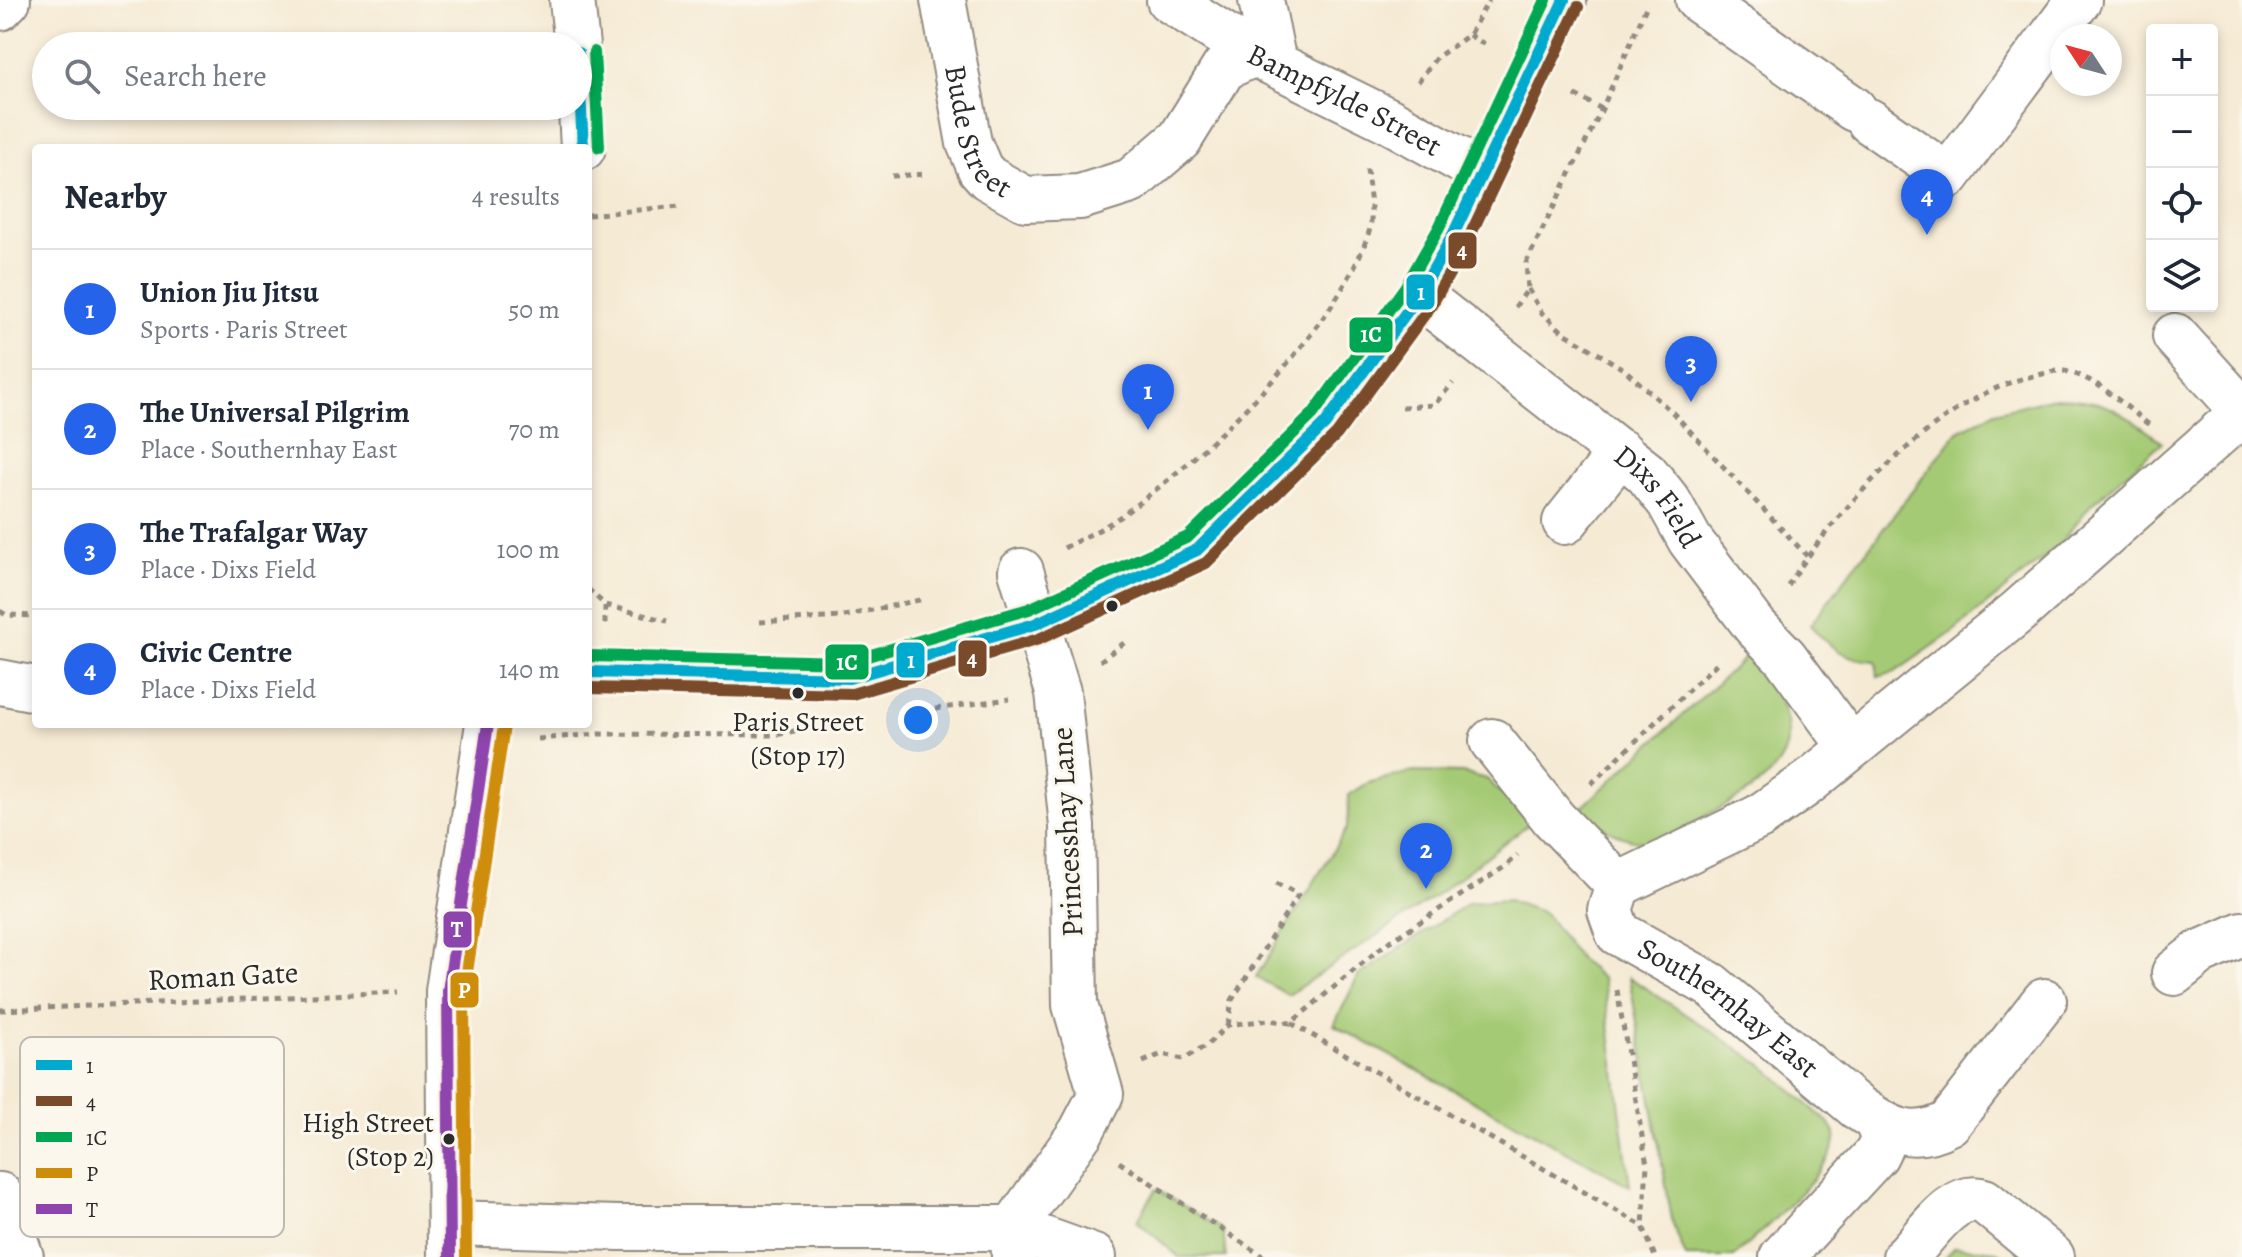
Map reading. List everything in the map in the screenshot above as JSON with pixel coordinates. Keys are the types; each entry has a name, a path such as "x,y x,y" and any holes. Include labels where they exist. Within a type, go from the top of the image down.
{"street":[{"path":"0,8 8,0"},
{"path":"572,0 575,32"},
{"name":"Bude Street","path":"943,0 969,143 980,169 988,178 1025,199 1080,197 1131,181 1180,139 1224,68 1264,58"},
{"name":"Bampfylde Street","path":"1169,0 1264,58 1388,120 1482,172"},
{"path":"1261,0 1264,58"},
{"path":"592,672 849,678 1035,624 1197,550 1325,424 1419,295 1564,0"},
{"path":"1698,0 1948,176 2079,0"},
{"path":"582,120 583,144"},
{"name":"Dixs Field","path":"1419,295 1646,473 1662,492 1690,540 1755,626 1785,657 1850,746"},
{"path":"1492,741 1554,819 1618,885 1759,817 1908,704 2020,610 2242,411 2175,336"},
{"path":"1565,522 1621,452"},
{"name":"Princesshay Lane","path":"1021,571 1058,692 1072,826 1075,1005 1091,1113"},
{"path":"0,682 32,688"},
{"path":"487,728 448,991 450,1240 619,1228 1014,1243 1094,1257"},
{"name":"Southernhay East","path":"1618,885 1610,910 1618,933 1711,985 1876,1120 1915,1135 1927,1134 1949,1123 2044,1001"},
{"path":"2174,973 2199,953 2242,934"},
{"path":"1014,1243 1091,1113"},
{"path":"1782,1257 1876,1155 1884,1139 1876,1120"},
{"path":"0,1195 21,1257"},
{"path":"1905,1257 1955,1204 1975,1198 1984,1201 2052,1257"}],"path":[{"path":"1388,120 1436,58 1469,35 1489,0"},
{"path":"1649,0 1602,109 1526,263 1528,289 1542,313 1563,332 1625,370 1674,414 1807,556"},
{"path":"592,215 679,206"},
{"path":"1021,571 1117,519 1213,440 1264,390 1306,339 1337,293 1370,229"},
{"path":"1485,348 1528,289"},
{"path":"1291,1023 1383,946 1506,866 1755,626 1779,601 1807,556 1916,440 1970,400 2012,380 2061,370 2086,377 2162,434"},
{"path":"592,593 605,605 673,622"},
{"path":"748,622 840,617 938,597"},
{"path":"0,611 6,615 32,616"},
{"path":"1228,1025 1232,1000 1298,895 1276,883"},
{"path":"1618,933 1616,980 1647,1165 1643,1226 1655,1257"},
{"name":"Roman Gate","path":"0,1010 349,992 448,991"},
{"path":"1264,1257 1126,1168 1091,1113 1119,1075 1141,1063 1162,1054 1183,1059 1207,1045 1228,1025 1268,1020 1291,1023 1643,1226"}],"green space":[{"path":"2051,398 2099,403 2123,414 2162,442 2090,506 2058,546 1950,634 1895,672 1878,677 1876,661 1847,655 1825,640 1810,625 1958,431 1995,412"},
{"path":"1751,652 1770,680 1788,727 1786,746 1778,764 1763,781 1677,833 1656,841 1625,837 1577,812"},
{"path":"1411,772 1462,773 1487,779 1530,823 1431,899 1288,995 1256,977 1347,828 1349,795 1368,783"},
{"path":"1508,900 1545,913 1579,959 1603,979 1630,1186 1334,1025 1358,976 1468,903"},
{"path":"1629,977 1764,1066 1829,1123 1835,1133 1833,1147 1825,1163 1811,1181 1734,1257 1686,1257 1673,1225"},
{"path":"1156,1189 1223,1230 1226,1257 1179,1257 1137,1221"},
{"path":"1955,1247 1997,1251 2004,1257 1945,1257"}],"transit line":[{"name":"1C","path":"592,656 847,662 1029,609 1188,537 1313,414 1406,286 1439,228 1546,0"},
{"name":"1","path":"592,672 849,678 1035,624 1197,550 1325,424 1419,295 1453,235 1564,0"},
{"name":"4","path":"592,688 852,694 1039,639 1206,563 1337,434 1432,304 1467,242 1578,7"},
{"name":"1C","path":"594,52 599,147"},
{"name":"1","path":"582,120 583,144"},
{"name":"T","path":"450,1257 448,991 487,728"},
{"name":"P","path":"466,1257 464,992 504,728"}],"place":[{"name":"Civic Centre","path":"1927,235"},
{"name":"The Trafalgar Way","path":"1691,402"},
{"name":"Union Jiu Jitsu","path":"1148,430"},
{"name":"Paris Street (Stop 17)","path":"798,693"},
{"name":"The Universal Pilgrim","path":"1426,889"},
{"name":"High Street (Stop 2)","path":"449,1139"}]}
